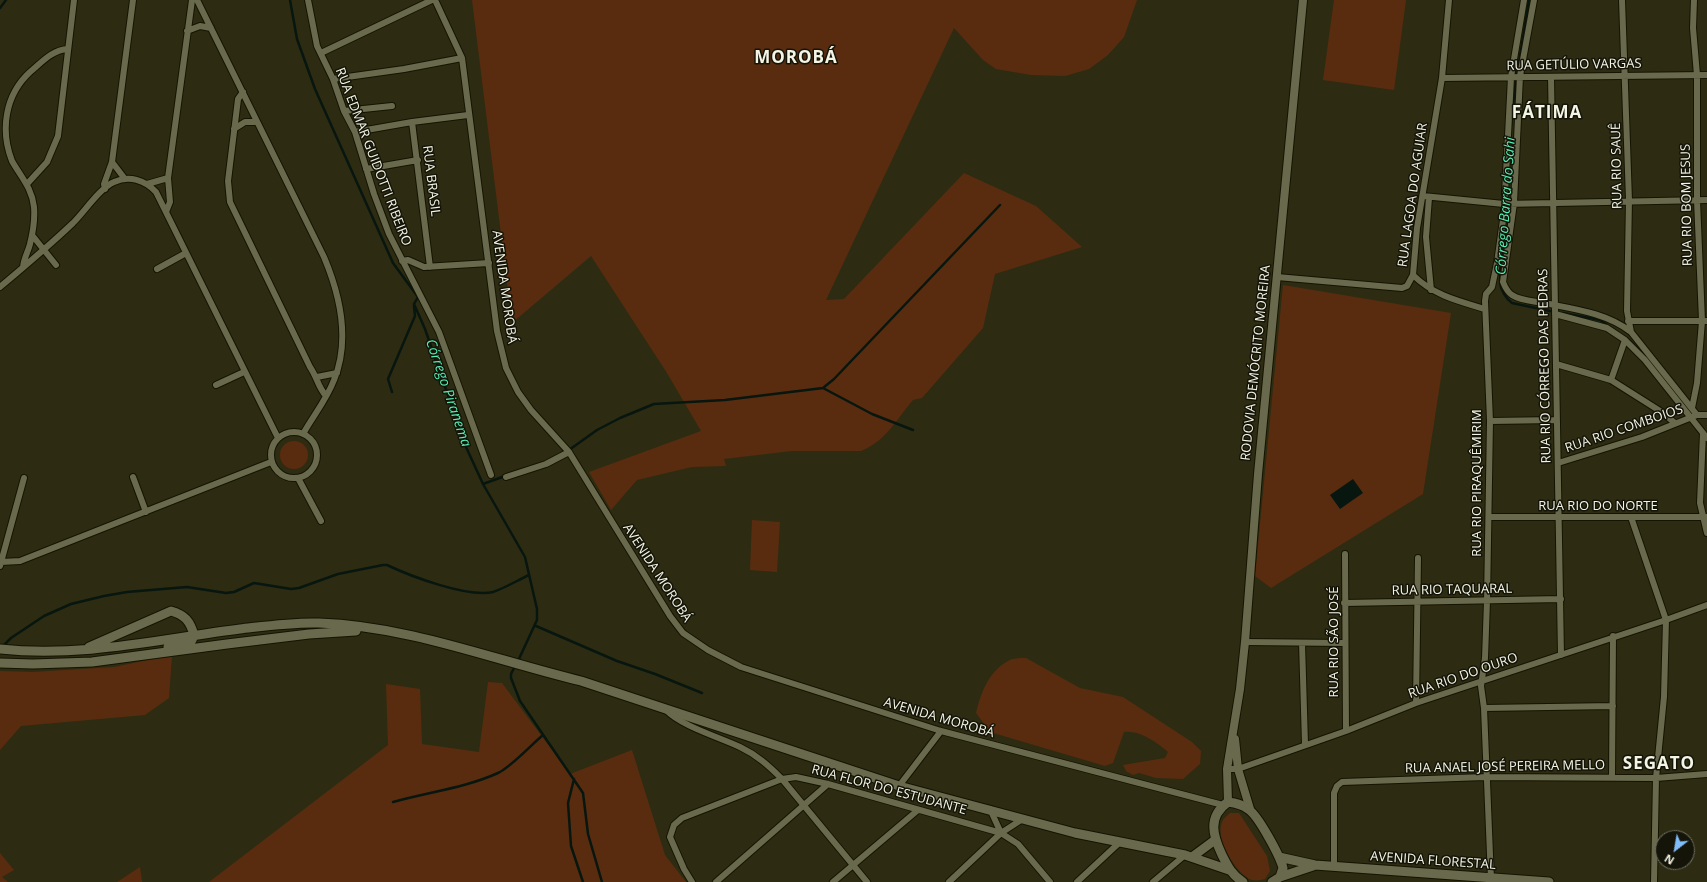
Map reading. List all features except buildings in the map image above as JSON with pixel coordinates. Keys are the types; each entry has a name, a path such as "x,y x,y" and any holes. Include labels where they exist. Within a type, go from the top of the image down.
{"main road":[{"path":"80,651 171,610 181,614 190,621 194,634 192,640 142,655"},
{"path":"0,649 32,652 80,651 194,634 271,625 319,623 382,630 484,653 529,668 581,681 899,786 990,809 1021,820 1188,856 1229,870 1243,882"},
{"path":"0,663 32,664 92,662 309,634 382,630"},
{"path":"1229,870 1215,840 1213,829 1215,820 1225,804 1242,805 1250,809 1279,857 1283,868 1280,877"},
{"path":"1188,856 1215,840"},
{"name":"AVENIDA FLORESTAL","path":"1279,857 1315,865 1334,867 1549,882"},
{"path":"1272,882 1280,877 1315,865"}],"street":[{"path":"27,184 47,162 56,145 60,126 74,0"},
{"path":"105,189 104,184 112,162 133,0"},
{"path":"166,212 170,202 168,178 192,0"},
{"path":"197,0 324,257 336,289 343,341 337,372 326,396 302,434"},
{"path":"320,53 434,0"},
{"name":"AVENIDA MOROBÁ","path":"434,0 462,58 468,115 497,331 506,368 518,392 531,410 569,452 632,557 683,633 708,650 741,667 941,731 1225,804"},
{"name":"RODOVIA DEMÓCRITO MOREIRA","path":"1225,804 1227,769 1245,642 1258,474 1303,0"},
{"name":"RUA LAGOA DO AGUIAR","path":"1277,277 1402,288 1407,286 1413,275 1417,228 1426,197 1442,78 1449,0"},
{"name":"RUA RIO PIRAQUÊMIRIM","path":"1491,879 1484,708 1481,692 1481,681 1485,658 1489,517 1490,421 1485,309 1486,294 1492,287 1497,263 1504,204 1511,77 1524,0"},
{"path":"1534,0 1520,76 1514,203 1503,282 1506,290 1518,298 1590,312 1615,321 1631,332 1697,415 1707,415"},
{"name":"RUA RIO SAUÊ","path":"1622,0 1626,76 1629,200 1628,321 1631,332"},
{"name":"RUA RIO BOM JESUS","path":"1692,408 1697,383 1704,321 1697,200 1697,75 1693,28 1694,0"},
{"name":"RUA EDMAR GUIDOTTI RIBEIRO","path":"310,1 317,46 333,79 344,111 355,132 374,194 402,261 420,292 439,332 491,475"},
{"path":"188,31 200,26 211,28"},
{"path":"23,267 24,259 32,235 34,208 27,184 12,160 5,143 4,125 6,108 12,93 22,80 53,53 68,50"},
{"path":"333,79 404,69 462,58"},
{"name":"RUA GETÚLIO VARGAS","path":"1442,78 1707,75"},
{"name":"RUA RIO CÓRREGO DAS PEDRAS","path":"1551,77 1561,655"},
{"path":"243,92 238,99 234,129 228,181 230,202 310,367 317,377 317,383 326,396"},
{"path":"344,111 392,106"},
{"path":"355,132 412,122 468,115"},
{"path":"234,129 245,122 258,122"},
{"name":"RUA BRASIL","path":"412,122 418,160 430,267"},
{"path":"366,169 418,160"},
{"path":"112,162 125,179"},
{"path":"147,184 168,178"},
{"path":"0,287 44,250 73,223 105,189 114,182 125,179 137,180 147,184 156,192 278,438"},
{"path":"1431,290 1426,237 1426,197 1504,204 1629,200 1707,200"},
{"path":"32,235 56,265"},
{"path":"157,269 186,253"},
{"path":"402,261 408,260 424,267 489,263"},
{"path":"1413,275 1431,290 1450,298 1485,309"},
{"path":"1555,314 1607,328 1625,340 1645,360 1689,418 1705,435 1700,503 1707,533"},
{"path":"1628,321 1704,321"},
{"path":"1611,380 1625,340"},
{"path":"1556,364 1611,380 1675,423"},
{"path":"216,385 244,372"},
{"path":"317,377 337,372"},
{"name":"RUA RIO COMBOIOS","path":"1558,463 1642,437 1697,415"},
{"path":"1490,421 1557,420"},
{"path":"289,432 302,434 313,442 317,454 316,461 310,472 298,478 291,478 279,473 272,462 271,449 278,438 289,432"},
{"path":"506,478 546,464 569,452"},
{"path":"24,478 1,564 20,561 272,462"},
{"path":"133,477 146,512"},
{"path":"298,478 321,521"},
{"name":"RUA RIO DO NORTE","path":"1489,517 1704,517"},
{"path":"1631,517 1666,620 1664,697 1656,778 1654,882"},
{"name":"RUA RIO SÃO JOSÉ","path":"1345,554 1344,643 1346,730"},
{"path":"1416,702 1419,602 1418,558"},
{"name":"RUA RIO TAQUARAL","path":"1344,603 1560,599"},
{"name":"RUA RIO DO OURO","path":"1227,769 1238,769 1346,730 1416,702 1666,620 1707,605"},
{"path":"1612,777 1614,636"},
{"path":"1245,642 1344,643"},
{"path":"1302,643 1305,744"},
{"path":"1484,708 1613,706"},
{"path":"666,709 672,716 685,723 741,747 758,757 782,779 867,882"},
{"name":"RODOVIA DEMÓCRITO MOREIRA","path":"1234,728 1238,769 1250,809"},
{"path":"899,786 941,731"},
{"name":"RUA ANAEL JOSÉ PEREIRA MELLO","path":"1334,867 1334,793 1337,786 1349,780 1486,777 1656,778 1707,774"},
{"name":"RUA FLOR DO ESTUDANTE","path":"692,882 684,869 670,837 674,825 682,818 782,779 796,777 828,784 1001,833 1018,844 1050,882"},
{"path":"716,882 828,784"},
{"path":"990,809 1001,833"},
{"path":"833,882 918,810"},
{"path":"950,882 1001,833 1021,820"},
{"path":"1077,882 1120,842"},
{"path":"1153,882 1188,856"}],"shaded area":[{"path":"472,0 1137,0 1124,37 1108,55 1089,69 1065,76 1031,75 996,69 983,60 954,28 826,300 844,299 964,173 1036,206 1082,247 995,274 983,328 922,398 913,400 884,436 870,447 861,451 792,451 724,459 726,466 692,467 637,480 611,510 589,472 701,431 667,373 591,256 512,323"},
{"path":"1334,0 1406,0 1394,90 1323,80"},
{"path":"1283,285 1451,313 1423,494 1271,588 1255,576"},
{"path":"294,441 300,442 304,445 307,449 307,461 304,465 300,468 294,469 288,468 284,465 281,461 280,455 281,449 284,445 288,442"},
{"path":"1353,479 1363,493 1340,509 1330,495"},
{"path":"752,520 780,522 777,572 750,570"},
{"path":"172,655 169,698 145,715 21,726 0,750 0,671 32,672 114,667"},
{"path":"1026,658 1080,688 1123,697 1192,742 1201,751 1200,764 1183,779 1156,778 1139,773 1133,775 1126,771 1123,765 1165,758 1168,752 1159,744 1148,738 1130,732 1124,732 1113,763 1105,766 990,732 976,713 986,684 995,671 1008,661"},
{"path":"488,682 502,683 570,774 632,750 665,855 686,882 209,882 388,745 386,684 420,689 422,744 479,752"},
{"path":"1230,813 1239,813 1267,856 1270,871 1265,879 1252,880 1246,877 1239,871 1228,854 1221,835 1221,827 1223,820"},
{"path":"0,853 14,870 2,877 8,882 0,882"},
{"path":"140,867 142,882 117,882"}],"waterway":[{"path":"0,8 6,0"},
{"name":"Córrego Piranema","path":"290,0 297,39 315,89 393,263 418,297 414,304"},
{"name":"Córrego Barra do Sahi","path":"1511,125 1514,95 1529,0"},
{"path":"569,450 597,430 620,418 654,404 725,400 823,388 834,379 1000,205"},
{"name":"Córrego Barra do Sahi","path":"1502,246 1500,283 1508,299 1512,303 1555,312"},
{"name":"Córrego Piranema","path":"414,304 425,329 466,447 483,484 525,557 537,609 537,620 518,661"},
{"path":"392,392 388,379 415,316 414,306"},
{"name":"Córrego Barra do Sahi","path":"1563,313 1600,320 1616,331"},
{"name":"Córrego Barra do Sahi","path":"1629,340 1642,353"},
{"path":"823,388 872,414 913,430"},
{"path":"483,484 505,476"},
{"path":"2,647 11,638 44,616 71,604 127,592 187,587 226,593 234,592 254,583 291,589 299,588 338,574 383,565 387,565 439,585 469,592 482,593 493,592 529,575"},
{"path":"536,626 617,661 655,674 702,693"},
{"name":"Córrego Piranema","path":"515,666 511,674 511,678 520,701 583,793 588,834 602,882"},
{"path":"393,802 460,786 498,773 515,761 543,735"},
{"name":"Córrego Piranema","path":"574,779 568,803 571,846 583,882"}],"district":[{"name":"MOROBÁ","path":"796,58"},
{"name":"FÁTIMA","path":"1547,113"},
{"name":"SEGATO","path":"1659,764"}]}
